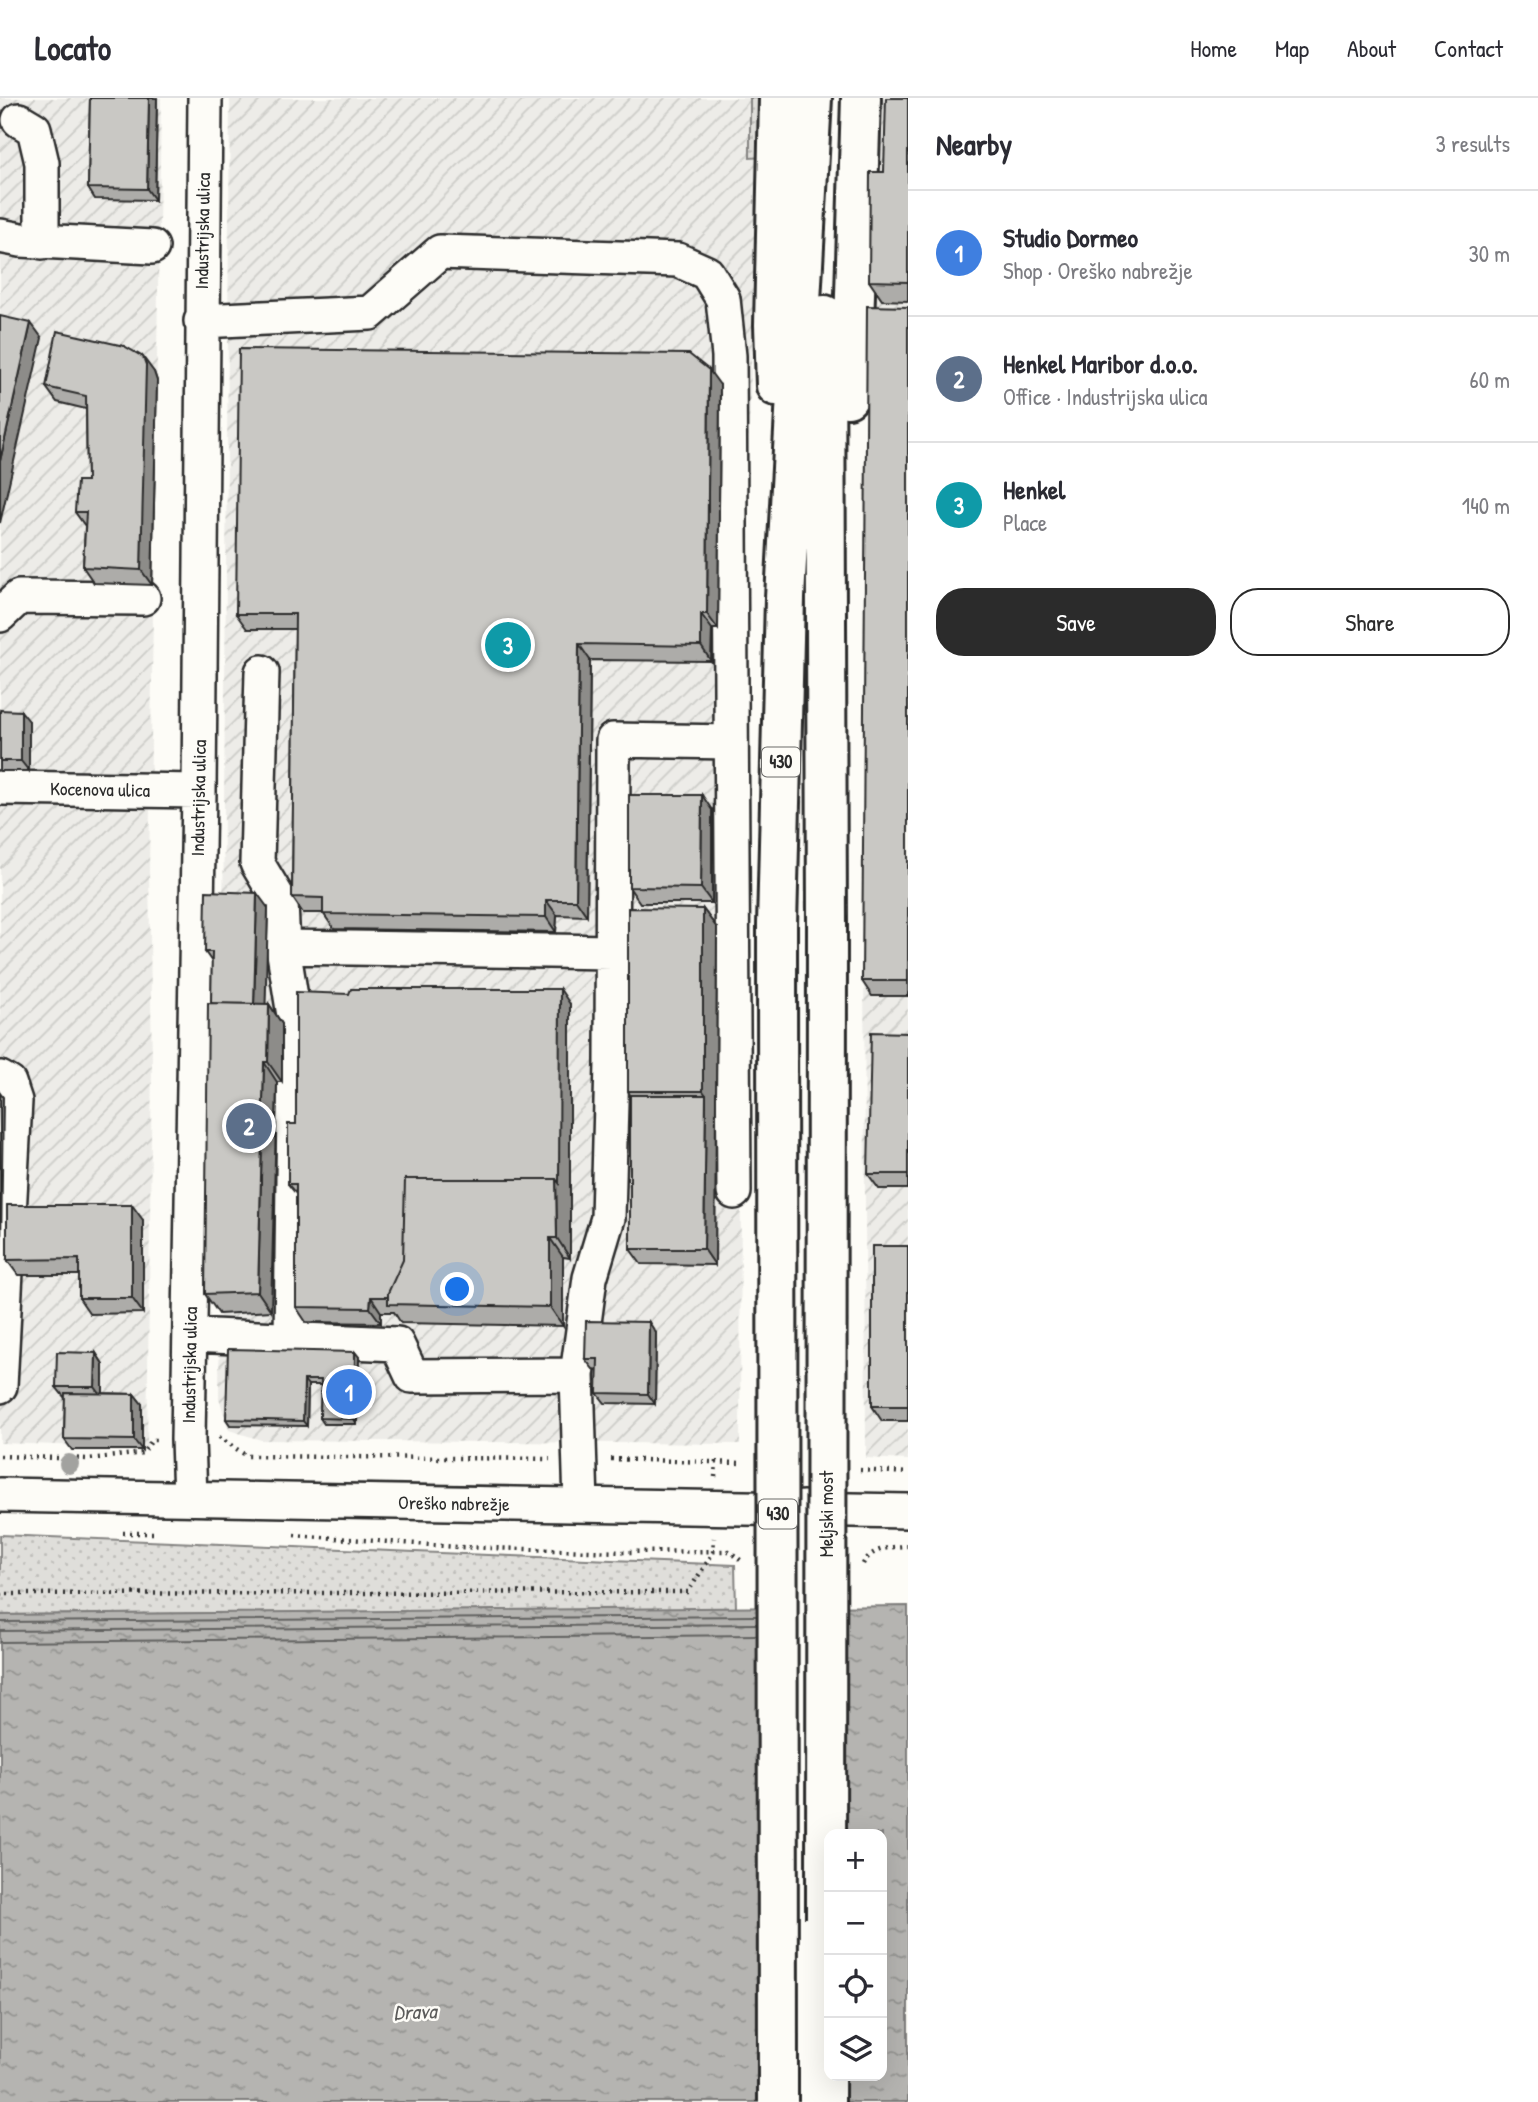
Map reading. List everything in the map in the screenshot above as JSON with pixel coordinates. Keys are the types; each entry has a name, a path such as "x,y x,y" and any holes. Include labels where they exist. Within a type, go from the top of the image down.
{"highway":[{"path":"779,98 774,326 785,598"},
{"name":"430","path":"778,2102 777,926 785,598 812,98"},
{"name":"430","path":"829,599 825,198 832,98"},
{"path":"829,599 855,327 861,98"},
{"name":"Meljski most","path":"825,2102 829,599"}],"street":[{"name":"Industrijska ulica","path":"190,1498 205,98"},
{"path":"12,110 34,129 41,163 42,242"},
{"path":"0,236 42,242 152,247"},
{"path":"201,321 370,313 440,252 678,260 707,273 723,299 729,356 734,1192"},
{"path":"0,615 19,597 143,598"},
{"path":"262,672 257,863 281,903 283,947 295,1022 291,1338"},
{"path":"581,1505 577,1375 590,1278 608,1218 613,740 731,742"},
{"name":"Kocenova ulica","path":"0,788 199,791"},
{"path":"283,947 612,952"},
{"path":"0,1077 9,1083 15,1101 0,1386"},
{"path":"190,1335 397,1344 412,1376 577,1375"},
{"name":"Oreško nabrežje","path":"0,1494 908,1511"},
{"name":"Meljski most","path":"803,1508 805,2102"}],"path":[{"path":"221,1437 234,1450 247,1457 536,1459"},
{"path":"0,1456 89,1459 143,1453 152,1440"},
{"path":"618,1460 747,1464"},
{"path":"850,1470 908,1472"},
{"path":"121,1532 157,1533"},
{"path":"290,1535 458,1547 713,1553 729,1551 744,1562"},
{"path":"867,1556 889,1547 908,1546"},
{"path":"0,1594 688,1592 713,1553"}],"shaded area":[{"path":"0,98 161,98 149,871 152,1064 147,1448 0,1443"},
{"path":"230,98 753,98 758,166 743,604 740,1444 261,1440 229,1430 219,1398"},
{"path":"750,98 764,98 763,157 750,158"},
{"path":"880,98 908,98 908,1460 866,1458 863,671"},
{"path":"0,1535 735,1565 736,1609 0,1615"}],"water":[{"name":"Drava","path":"908,1606 908,2102 0,2102 0,1615"}],"building":[{"path":"90,98 149,98 147,189 88,188"},
{"path":"886,98 908,98 908,282 869,281 870,172 884,172"},
{"path":"867,306 908,307 908,981 862,981"},
{"path":"0,316 31,323 0,461"},
{"path":"57,331 124,346 143,357 146,365 141,570 83,567 86,512 75,512 77,481 87,481 86,396 46,387"},
{"path":"239,349 689,354 709,370 707,614 701,614 701,646 579,644 576,900 546,900 546,917 323,914 323,898 292,897 295,614 236,614"},
{"path":"0,710 21,711 21,761 0,761"},
{"path":"629,795 702,795 701,888 629,887"},
{"path":"206,891 257,893 254,1004 211,1003 212,952 205,952"},
{"path":"628,908 703,909 703,1091 628,1091"},
{"path":"351,989 560,989 559,1183 556,1179 405,1179 403,1260 388,1297 371,1297 370,1308 296,1307 296,1184 288,1184 288,1124 296,1124 296,992 349,994"},
{"path":"208,1003 269,1004 268,1062 264,1062 258,1292 205,1294"},
{"path":"871,1032 908,1033 908,1174 868,1174"},
{"path":"630,1095 706,1095 704,1249 630,1249"},
{"path":"405,1179 556,1179 557,1238 550,1238 550,1307 388,1304 388,1293 403,1260"},
{"path":"7,1205 132,1205 132,1298 79,1298 79,1259 7,1260"},
{"path":"872,1246 908,1246 908,1406 872,1406"},
{"path":"586,1321 649,1322 648,1394 597,1393 598,1359 585,1359"},
{"path":"228,1349 355,1352 354,1419 320,1418 321,1380 304,1380 303,1421 226,1419"},
{"path":"57,1352 96,1353 95,1387 56,1387"},
{"path":"65,1393 134,1394 134,1440 64,1439"}],"place":[{"name":"Henkel","path":"508,645"},
{"name":"Henkel Maribor d.o.o.","path":"249,1126"},
{"name":"Studio Dormeo","path":"349,1392"}]}
